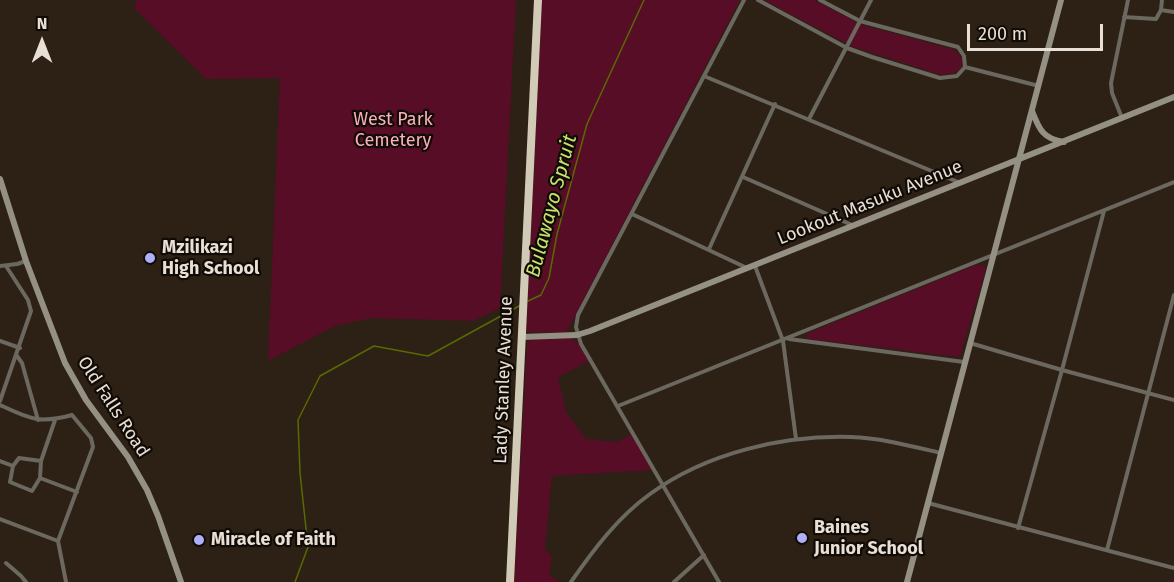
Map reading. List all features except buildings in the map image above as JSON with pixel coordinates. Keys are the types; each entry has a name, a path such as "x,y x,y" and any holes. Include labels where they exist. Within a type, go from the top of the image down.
{"highway":[{"name":"Lady Stanley Avenue","path":"510,582 538,0"}],"street":[{"path":"719,582 577,335 576,327 578,315 744,0"},
{"path":"758,0 847,48 940,78 957,76 964,67 964,56 958,47 860,21 820,0"},
{"path":"809,119 871,0"},
{"path":"907,582 1061,0"},
{"path":"1122,118 1112,93 1111,83 1128,0"},
{"path":"1124,17 1154,20 1161,10 1162,0"},
{"path":"1161,10 1174,12"},
{"path":"964,67 1039,86"},
{"path":"704,76 959,183"},
{"name":"Lookout Masuku Avenue","path":"522,337 577,335 1174,98"},
{"path":"709,249 775,104"},
{"path":"1032,111 1044,136 1065,142"},
{"path":"743,177 854,226"},
{"name":"Old Falls Road","path":"0,179 26,261 65,363 86,400 128,457 147,490 159,516 181,582"},
{"path":"618,406 1174,182"},
{"path":"1018,528 1104,211"},
{"path":"632,214 748,268"},
{"path":"0,266 26,261"},
{"path":"6,266 31,308 20,348 0,403 38,420 55,420 72,415 93,441 93,447 58,541 66,582"},
{"path":"755,266 783,341 796,439"},
{"path":"1107,550 1174,295"},
{"path":"788,339 964,362"},
{"path":"0,341 20,348"},
{"path":"970,342 1174,400"},
{"path":"17,356 22,363 38,420"},
{"path":"40,461 19,458 9,477 11,484 32,490 40,478 40,461 55,420"},
{"path":"571,582 597,545 617,522 662,485 724,457 752,448 796,439 861,438 890,441 941,453"},
{"path":"0,461 13,466"},
{"path":"40,478 77,492"},
{"path":"927,503 1174,568"},
{"path":"0,519 58,541"},
{"path":"674,582 704,555"},
{"path":"6,563 26,582"}],"green space":[{"name":"West Park Cemetery","path":"136,0 516,0 500,308 473,321 371,318 335,326 268,361 280,78 206,79 135,9"},
{"path":"542,0 740,0 566,333 526,332"},
{"path":"764,0 814,0 862,25 955,50 962,58 962,67 955,73 941,75 851,46"},
{"path":"978,264 986,268 960,357 807,339 806,334"},
{"path":"571,338 579,344 589,361 558,377 566,412 586,439 617,442 632,434 652,470 552,476 545,549 552,557 549,575 560,582 514,582 527,343 532,339"}],"waterway":[{"name":"Bulawayo Spruit","path":"528,301 541,295 549,278 557,234 587,124 644,0"},
{"name":"Bulawayo Spruit","path":"295,582 308,547 300,473 298,420 320,376 374,346 428,356 521,305"}],"place":[{"name":"Mzilikazi High School","path":"150,258"},
{"name":"Baines Junior School","path":"802,538"},
{"name":"Miracle of Faith","path":"199,540"}]}
